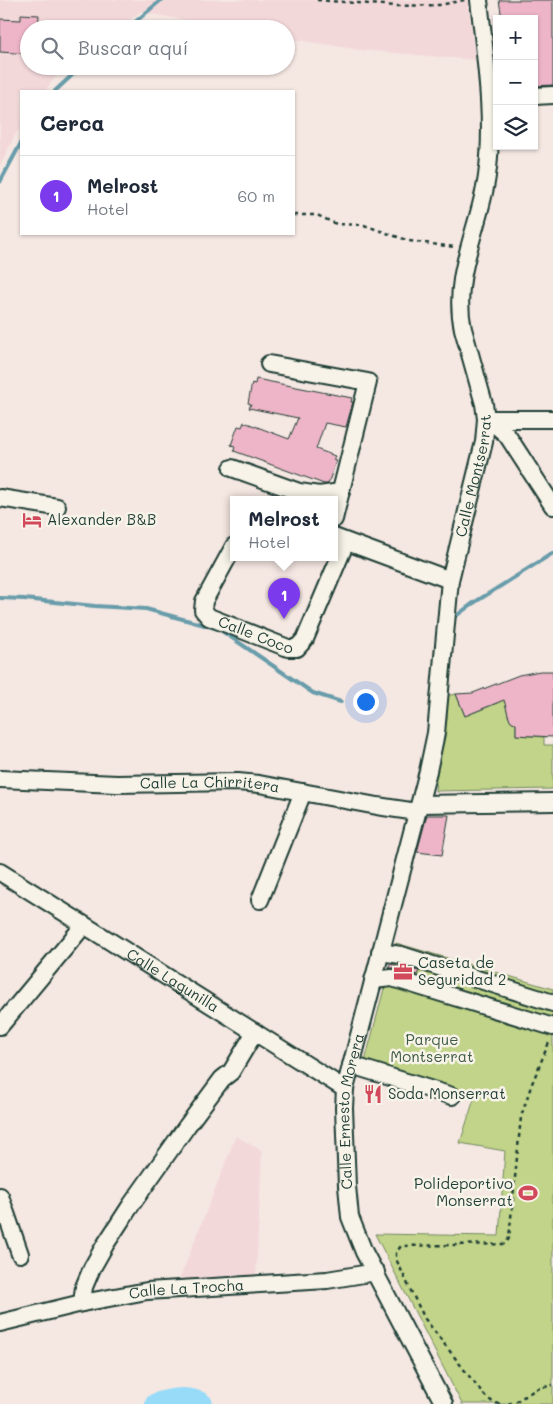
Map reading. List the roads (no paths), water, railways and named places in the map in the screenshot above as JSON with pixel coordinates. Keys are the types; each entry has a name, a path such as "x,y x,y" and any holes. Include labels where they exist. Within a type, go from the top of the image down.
{"street":[{"name":"Calle Montserrat","path":"418,808 436,733 450,580 484,442 486,419 481,390 461,318 460,299 464,267 487,177 490,145 492,98 479,0"},
{"path":"538,96 553,96"},
{"path":"269,364 368,382 338,504"},
{"path":"486,419 553,419"},
{"path":"486,419 507,435 553,506"},
{"path":"232,468 311,496"},
{"path":"326,496 341,492"},
{"path":"0,498 57,507"},
{"name":"Calle Coco","path":"340,539 450,580"},
{"name":"Calle Coco","path":"230,553 204,601 203,610 209,617 288,648 297,648 305,639 332,561"},
{"name":"Calle La Chirritera","path":"0,779 117,784 238,782 377,806 418,808 553,802"},
{"path":"260,900 303,792"},
{"name":"Calle Ernesto Morera","path":"418,808 344,1089 347,1186 350,1217 364,1252 444,1404"},
{"name":"Calle Lagunilla","path":"0,872 344,1089"},
{"path":"0,1026 84,925"},
{"path":"380,952 401,956 553,1003"},
{"path":"373,980 392,978 553,1028"},
{"path":"82,1303 84,1287 105,1245 182,1133 222,1079 231,1072 255,1032"},
{"path":"351,1065 452,1096"},
{"path":"0,1196 20,1254"},
{"name":"Calle La Trocha","path":"0,1323 82,1303 147,1292 327,1280 376,1272"}],"waterway":[{"path":"138,20 161,0"},
{"path":"56,90 72,75"},
{"path":"0,182 20,145"},
{"path":"452,619 472,604 553,553"},
{"path":"0,598 146,609 219,629 313,693 341,702"},
{"path":"156,1404 179,1399 197,1401 202,1404"}],"place":[{"name":"Alexander B&B","path":"32,520"},
{"name":"Melrost","path":"284,619"},
{"name":"Caseta de Seguridad 2","path":"403,972"},
{"name":"Soda Monserrat","path":"373,1094"},
{"name":"Polideportivo Monserrat","path":"528,1193"}],"park label":[{"name":"Parque Montserrat","path":"432,1048"}]}
